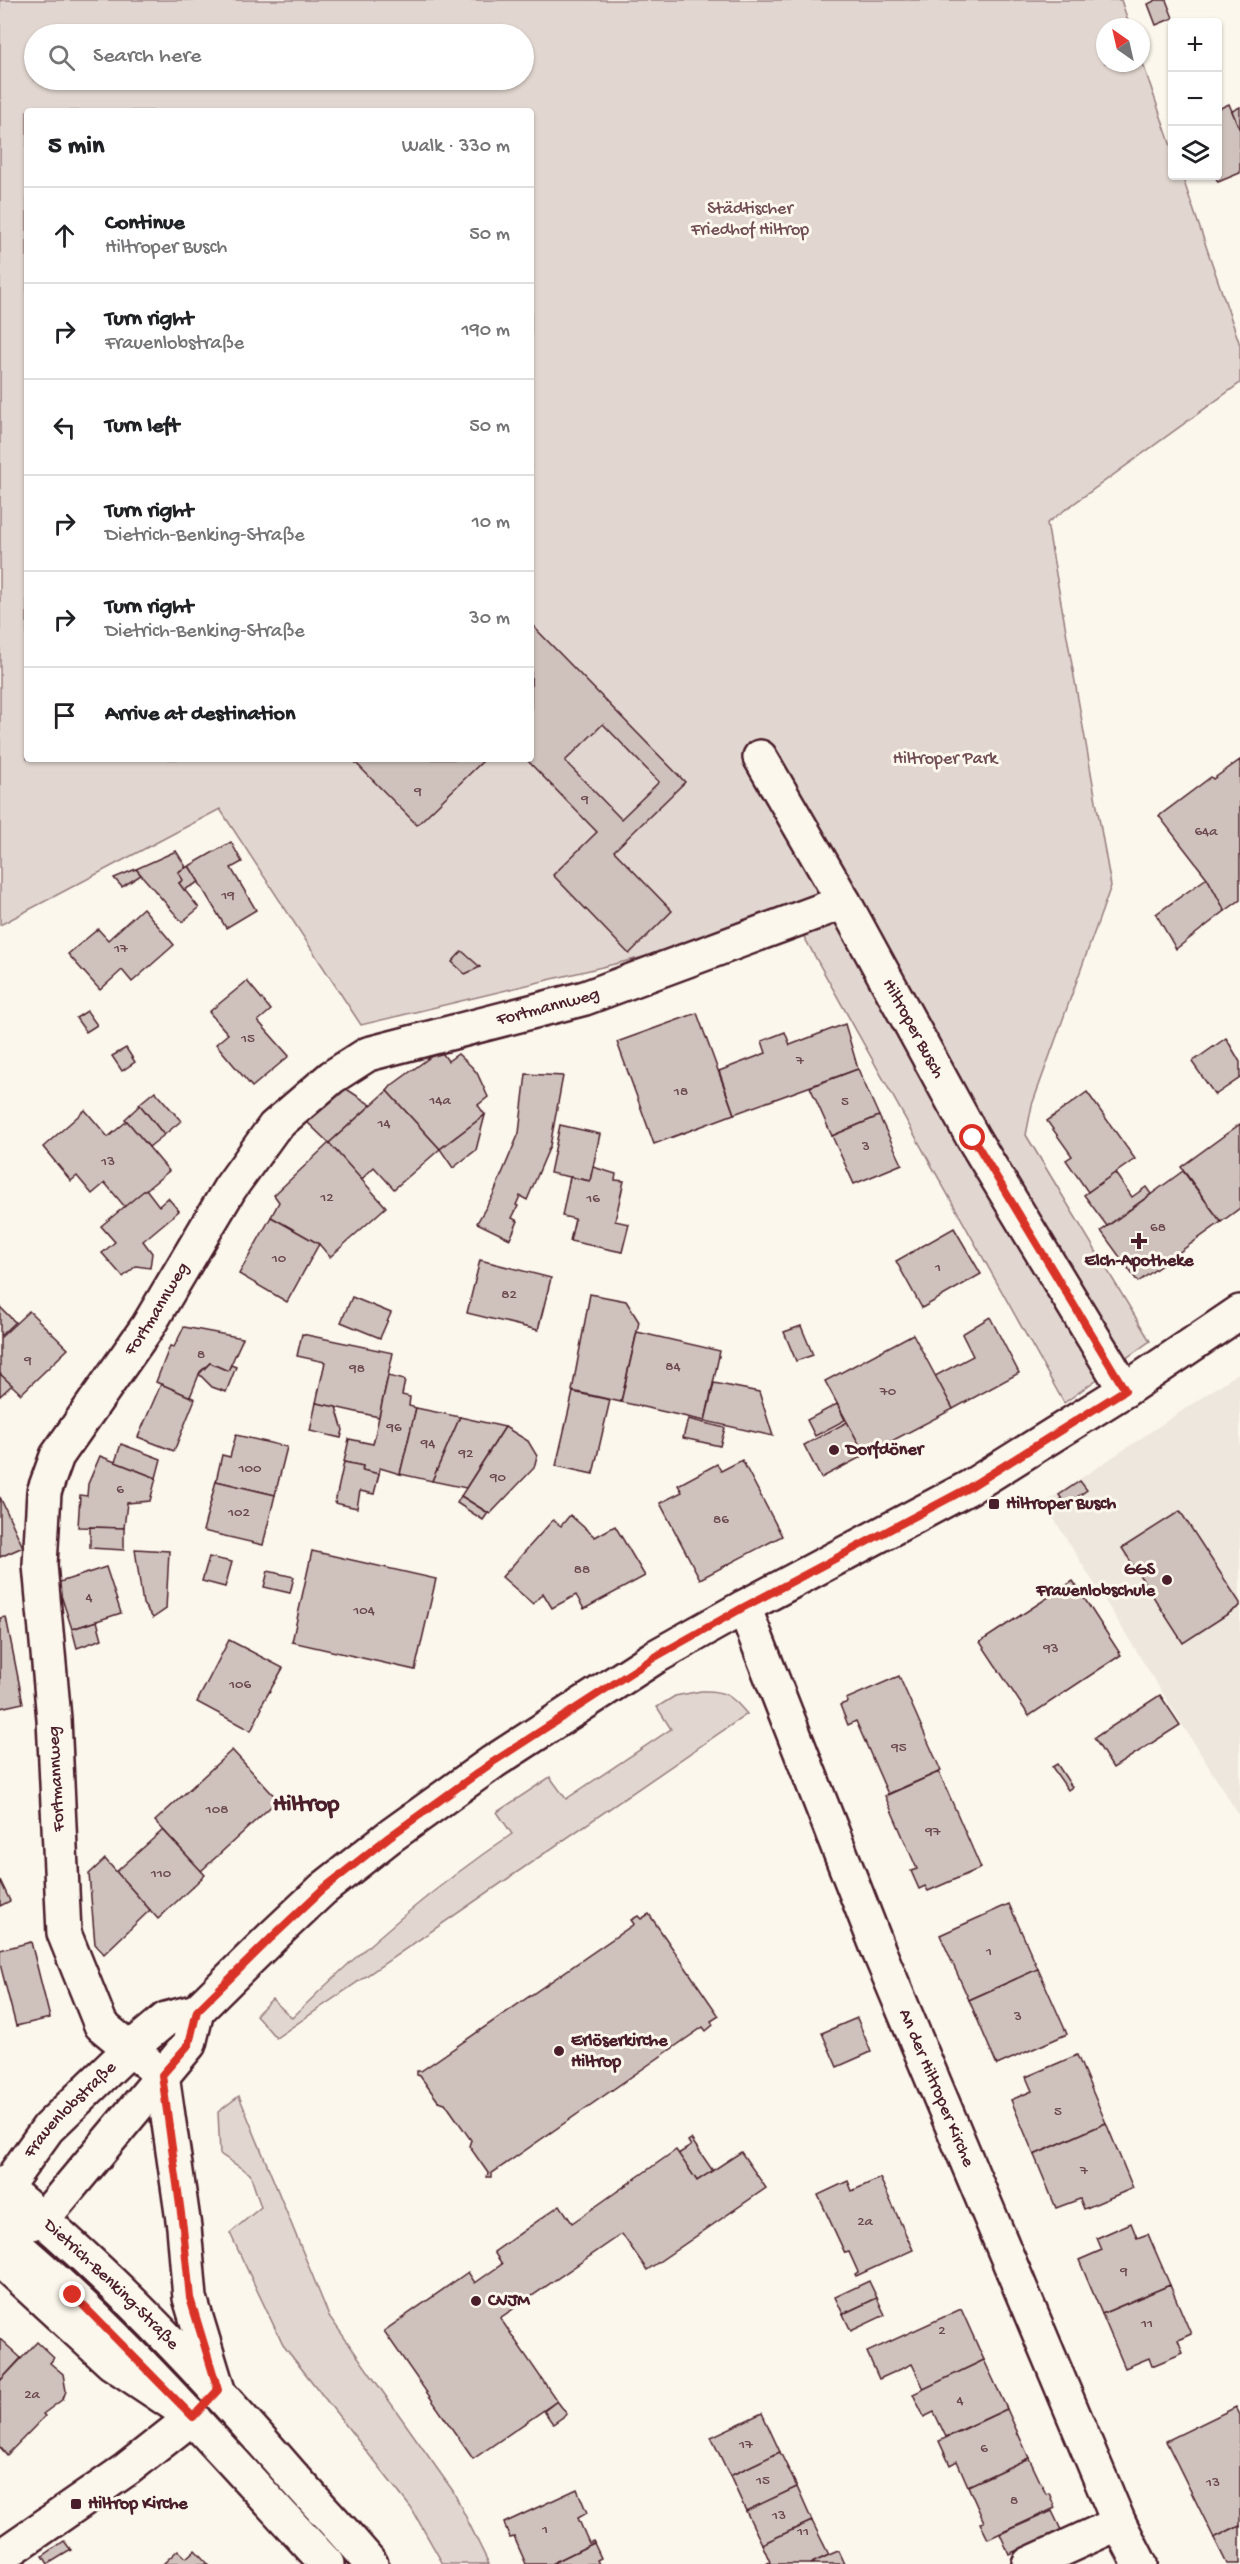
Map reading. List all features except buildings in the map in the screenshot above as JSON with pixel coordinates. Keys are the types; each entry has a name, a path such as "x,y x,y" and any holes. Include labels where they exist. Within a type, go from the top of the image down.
{"street":[{"name":"Hiltroper Busch","path":"760,757 844,902 973,1138 1125,1390"},
{"name":"Fortmannweg","path":"162,2075 101,2025 64,1933 54,1719 40,1565 44,1492 57,1456 148,1326 230,1188 274,1126 332,1077 368,1054 585,998 844,902"},
{"name":"Frauenlobstraße","path":"3,2186 48,2128 130,2049 166,2019 197,2011 323,1889 389,1837 493,1762 655,1657 970,1487 1125,1390 1240,1312"},
{"name":"An der Hiltroper Kirche","path":"744,1607 880,1954 1119,2523 1140,2564"},
{"path":"3,2186 1,2232 43,2219 189,2044 197,2011"},
{"path":"0,2557 128,2469 193,2417 218,2390 190,2298 162,2075"},
{"name":"Dietrich-Benking-Straße","path":"3,2186 97,2269 218,2390 371,2564"},
{"name":"Dietrich-Benking-Straße","path":"1,2232 73,2295 193,2417 327,2564"},
{"path":"1029,2564 1119,2523"}],"shaded area":[{"name":"GGS Frauenlobschule","path":"1240,1372 1240,1817 1044,1503"}],"green space":[{"path":"0,0 1121,0 1127,18 1096,18 1096,72 1146,72 1168,137 1168,180 1183,180 1240,345 1240,383 1047,523 1111,886 1032,1105 1026,1135 1150,1341 1064,1403 789,910 673,950 361,1025 220,809 0,925"},
{"path":"701,1691 727,1695 747,1714 276,2038 256,2015 272,1999 292,2018 344,1968 425,1898 512,1834 497,1812 550,1777 566,1799 671,1729 657,1707 675,1696"},
{"path":"239,2096 329,2316 453,2491 489,2564 443,2564 411,2508 283,2345 230,2233 261,2207 250,2174 220,2154 218,2112"}],"place":[{"name":"Elch-Apotheke","path":"1139,1241"},
{"name":"Dorfdöner","path":"834,1450"},
{"name":"Hiltroper Busch","path":"994,1504"},
{"name":"GGS Frauenlobschule","path":"1167,1580"},
{"name":"Erlöserkirche Hiltrop","path":"559,2051"},
{"name":"CVJM","path":"476,2301"},
{"name":"Hiltrop Kirche","path":"76,2504"}],"district":[{"name":"Hiltrop","path":"306,1805"}],"route":[{"path":"73,2295 193,2417 218,2390 190,2298 162,2075 189,2044 197,2011 323,1889 389,1837 493,1762 655,1657 970,1487 1125,1390 973,1138"}],"park label":[{"name":"Städtischer Friedhof Hiltrop","path":"750,219"},
{"name":"Hiltroper Park","path":"945,759"}]}
